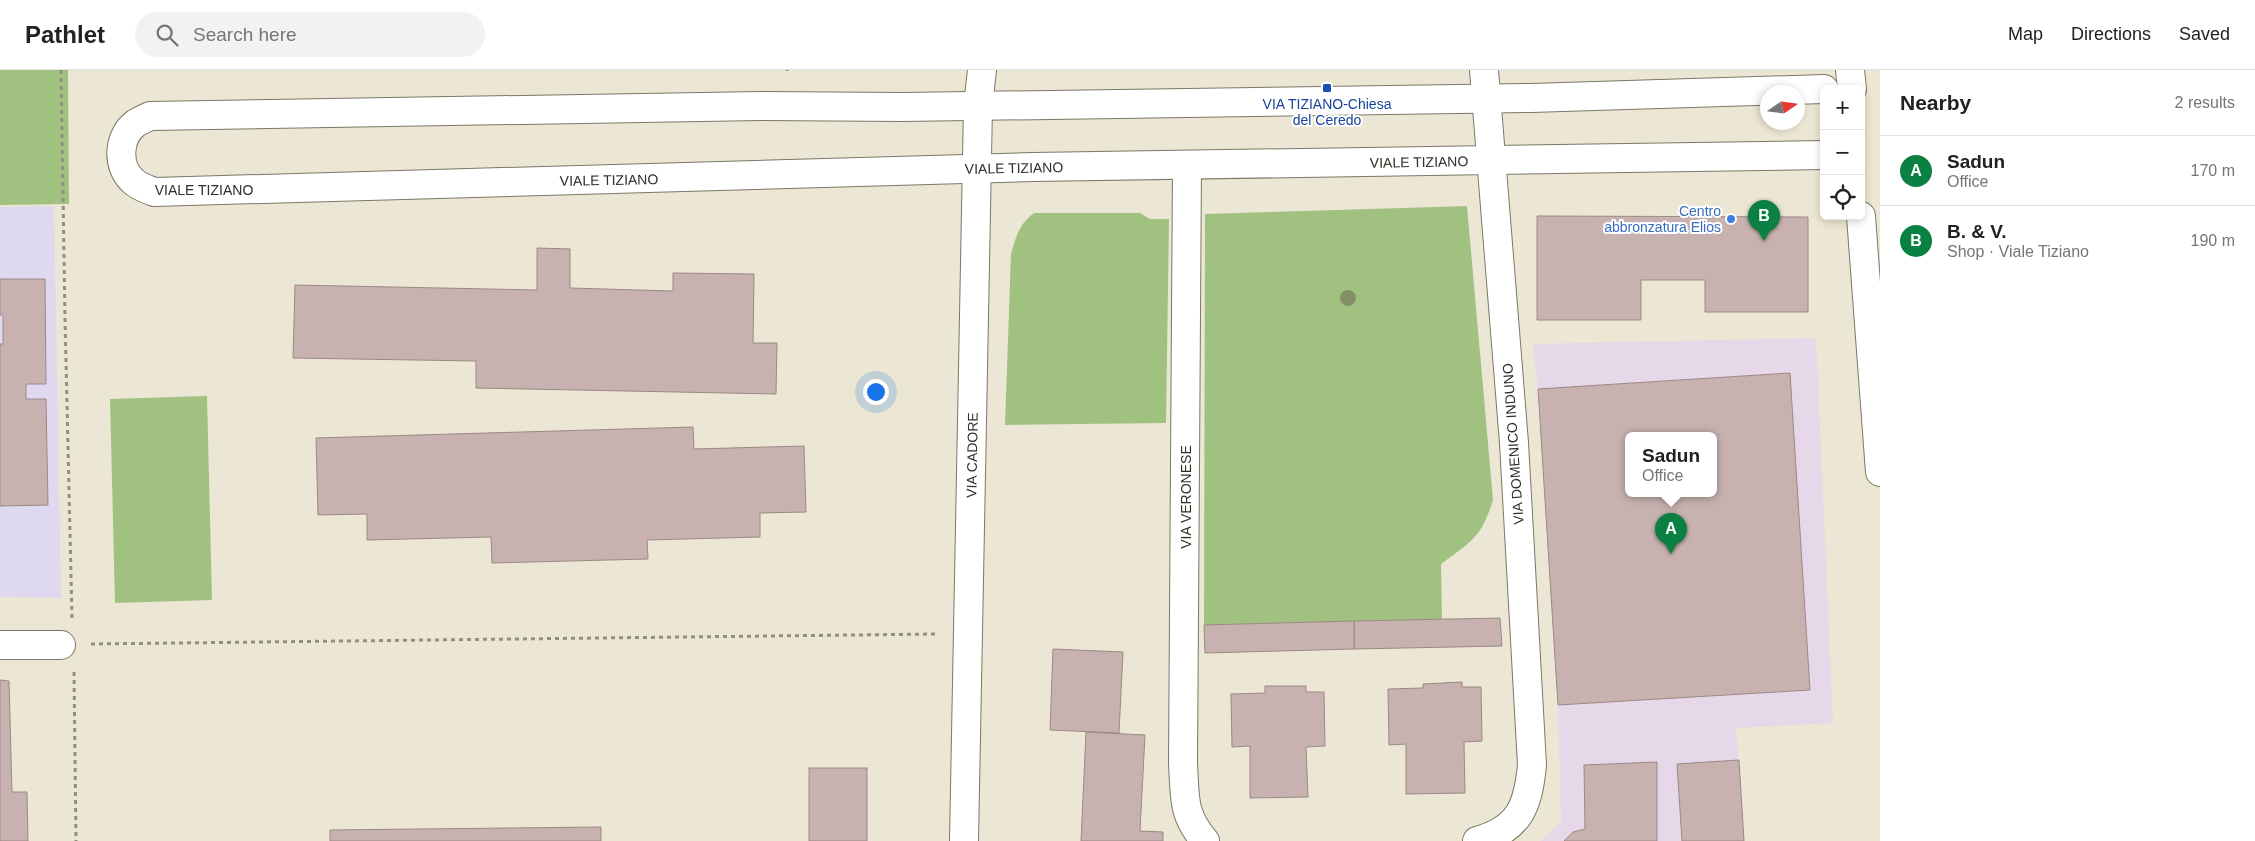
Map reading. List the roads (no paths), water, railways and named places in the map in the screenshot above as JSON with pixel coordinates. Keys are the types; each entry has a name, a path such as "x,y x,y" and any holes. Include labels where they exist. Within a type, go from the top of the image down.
{"street":[{"name":"VIA CADORE","path":"964,841 978,106 982,70"},
{"name":"VIA DOMENICO INDUNO","path":"1477,841 1503,830 1520,816 1530,792 1532,765 1514,443 1484,70"},
{"path":"1850,70 1852,85"},
{"name":"VIALE TIZIANO","path":"1820,89 1487,99 978,106 762,106 150,116 135,123 124,139 121,149 125,172 133,182 154,192 978,169 1820,155"},
{"name":"VIA VERONESE","path":"1187,165 1183,764 1185,807 1199,834"},
{"path":"1861,220 1880,472"},
{"path":"0,645 67,645"}],"place":[{"name":"VIA TIZIANO-Chiesa del Ceredo","path":"1327,88"},
{"name":"Centro abbronzatura Elios","path":"1731,219"},
{"name":"B. & V.","path":"1764,241"},
{"name":"Sadun","path":"1671,554"}]}
